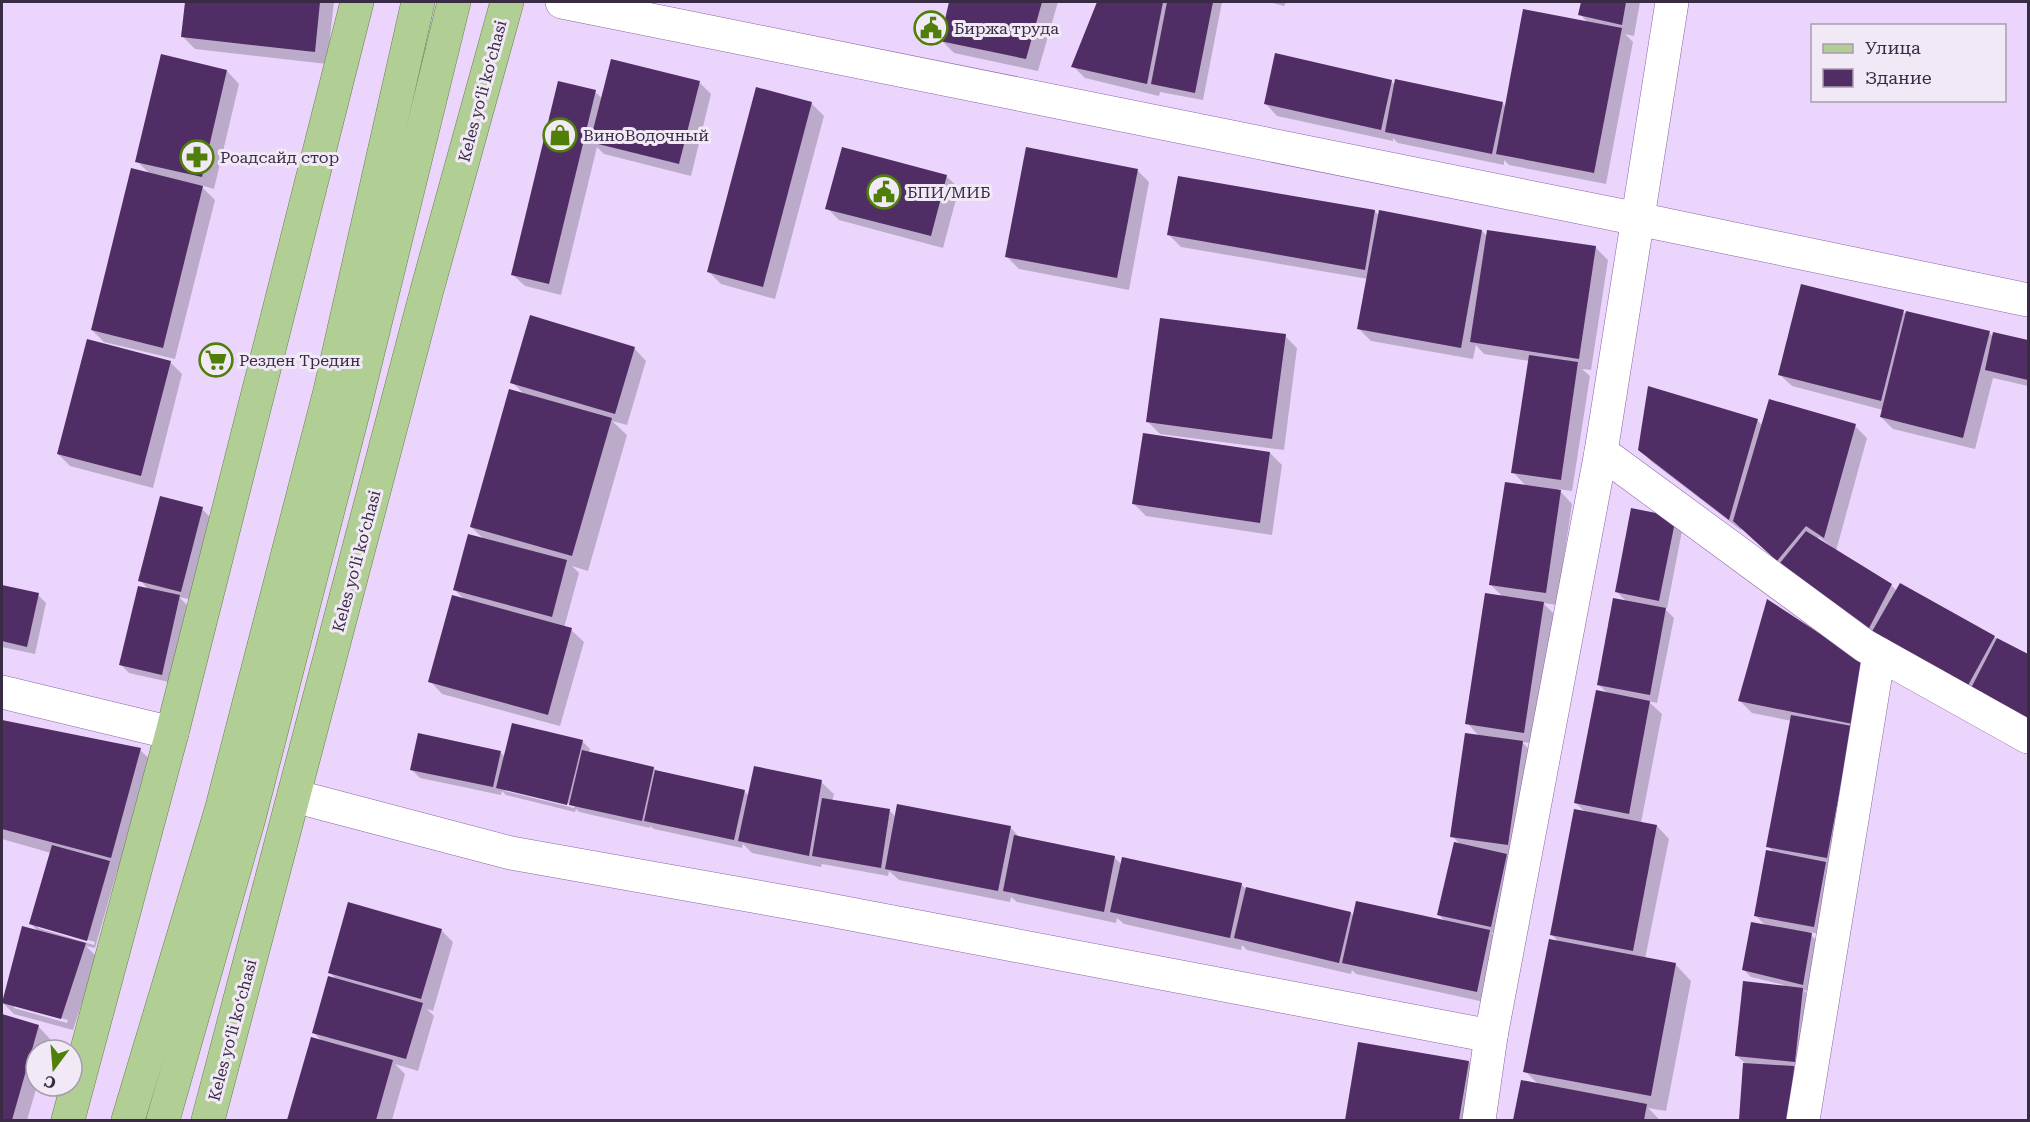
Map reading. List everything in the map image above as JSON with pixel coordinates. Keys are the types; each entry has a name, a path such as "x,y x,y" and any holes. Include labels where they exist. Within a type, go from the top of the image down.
{"main road":[{"path":"78,1113 357,2"},
{"path":"128,1120 220,811 330,391 418,2"},
{"path":"163,1120 249,818 355,405 454,2"},
{"name":"Keles yoʻli koʻchasi","path":"207,1120 427,290 507,2"}],"street":[{"path":"562,2 2028,300"},
{"path":"1479,1120 1491,1036 1601,452 1672,2"},
{"path":"1601,452 1865,646 2028,737"},
{"path":"1803,1120 1879,654"},
{"path":"2,692 172,733"},
{"path":"294,796 511,853 838,911 1491,1036"}],"building":[{"path":"185,2 320,2 315,52 181,37"},
{"path":"949,2 1042,2 1026,59 940,41"},
{"path":"1097,2 1163,2 1147,84 1071,67"},
{"path":"1167,2 1213,2 1195,93 1151,84"},
{"path":"1581,2 1626,2 1622,25 1578,15"},
{"path":"1523,9 1622,28 1594,173 1496,154"},
{"path":"1275,53 1392,80 1381,130 1264,104"},
{"path":"161,54 227,70 202,177 135,162"},
{"path":"611,59 700,81 679,164 590,142"},
{"path":"1395,79 1503,102 1492,154 1385,132"},
{"path":"558,81 596,90 549,284 511,275"},
{"path":"756,87 812,102 763,287 707,272"},
{"path":"842,147 947,175 931,236 825,209"},
{"path":"1026,147 1138,169 1117,278 1005,257"},
{"path":"131,168 203,186 163,348 91,330"},
{"path":"1178,176 1375,210 1365,270 1167,235"},
{"path":"1379,210 1482,230 1461,348 1357,329"},
{"path":"1487,230 1596,246 1579,359 1470,342"},
{"path":"1801,284 1904,310 1881,401 1778,375"},
{"path":"1906,311 1990,331 1963,438 1880,417"},
{"path":"530,315 635,347 615,414 510,383"},
{"path":"1160,318 1286,334 1272,439 1146,422"},
{"path":"1993,332 2028,340 2028,380 1985,370"},
{"path":"87,339 171,361 141,476 57,454"},
{"path":"1529,355 1578,362 1561,480 1511,473"},
{"path":"1648,386 1758,419 1729,520 1638,450"},
{"path":"509,389 612,418 572,556 470,527"},
{"path":"1769,399 1856,424 1824,538 1806,526 1777,561 1733,521"},
{"path":"1143,433 1270,452 1260,523 1132,504"},
{"path":"1505,482 1561,490 1546,593 1489,585"},
{"path":"160,496 203,507 181,592 138,581"},
{"path":"1631,508 1676,517 1659,601 1615,592"},
{"path":"1806,531 1892,584 1867,632 1780,563"},
{"path":"468,534 567,560 552,617 453,590"},
{"path":"1900,583 1995,636 1966,689 1870,635"},
{"path":"2,585 39,593 27,647 2,641"},
{"path":"138,586 180,595 162,675 119,665"},
{"path":"1485,593 1544,602 1524,733 1465,724"},
{"path":"452,595 572,628 548,715 428,682"},
{"path":"1613,598 1666,608 1650,695 1597,685"},
{"path":"1767,599 1865,663 1853,724 1738,701"},
{"path":"1997,638 2028,654 2028,722 1970,690"},
{"path":"1596,690 1650,701 1629,814 1574,803"},
{"path":"1791,715 1852,726 1827,858 1766,847"},
{"path":"2,720 141,748 111,858 2,829"},
{"path":"512,723 583,740 567,805 496,788"},
{"path":"418,733 501,751 493,787 410,770"},
{"path":"1465,733 1523,741 1508,845 1450,837"},
{"path":"582,750 654,767 642,821 569,805"},
{"path":"754,766 822,780 809,856 738,841"},
{"path":"655,770 745,790 734,840 644,821"},
{"path":"822,798 890,809 881,868 812,856"},
{"path":"897,804 1011,826 998,891 885,869"},
{"path":"1574,809 1657,825 1633,951 1550,935"},
{"path":"1014,835 1115,856 1104,912 1003,891"},
{"path":"1454,842 1507,854 1491,927 1437,915"},
{"path":"52,845 110,861 87,941 29,924"},
{"path":"1766,850 1826,862 1814,927 1754,916"},
{"path":"1122,857 1242,883 1230,938 1110,912"},
{"path":"1246,887 1351,912 1339,963 1234,938"},
{"path":"1356,901 1490,930 1477,992 1342,963"},
{"path":"348,902 442,929 421,999 328,973"},
{"path":"1751,922 1812,933 1803,985 1742,970"},
{"path":"22,926 86,943 61,1019 2,1003"},
{"path":"1549,939 1676,963 1651,1096 1523,1072"},
{"path":"328,976 423,1003 406,1059 312,1033"},
{"path":"1743,981 1803,988 1795,1062 1735,1056"},
{"path":"2,1014 39,1025 35,1038 24,1038 24,1078 12,1120 2,1120"},
{"path":"311,1037 393,1060 376,1120 287,1120"},
{"path":"1358,1042 1469,1061 1459,1120 1345,1120"},
{"path":"1743,1063 1794,1066 1792,1120 1739,1120"},
{"path":"1521,1080 1647,1104 1644,1120 1513,1120"}],"place":[{"name":"Биржа труда","path":"931,28"},
{"name":"ВиноВодочный","path":"560,135"},
{"name":"Роадсайд стор","path":"197,157"},
{"name":"БПИ/МИБ","path":"884,192"},
{"name":"Резден Тредин","path":"216,360"}]}
